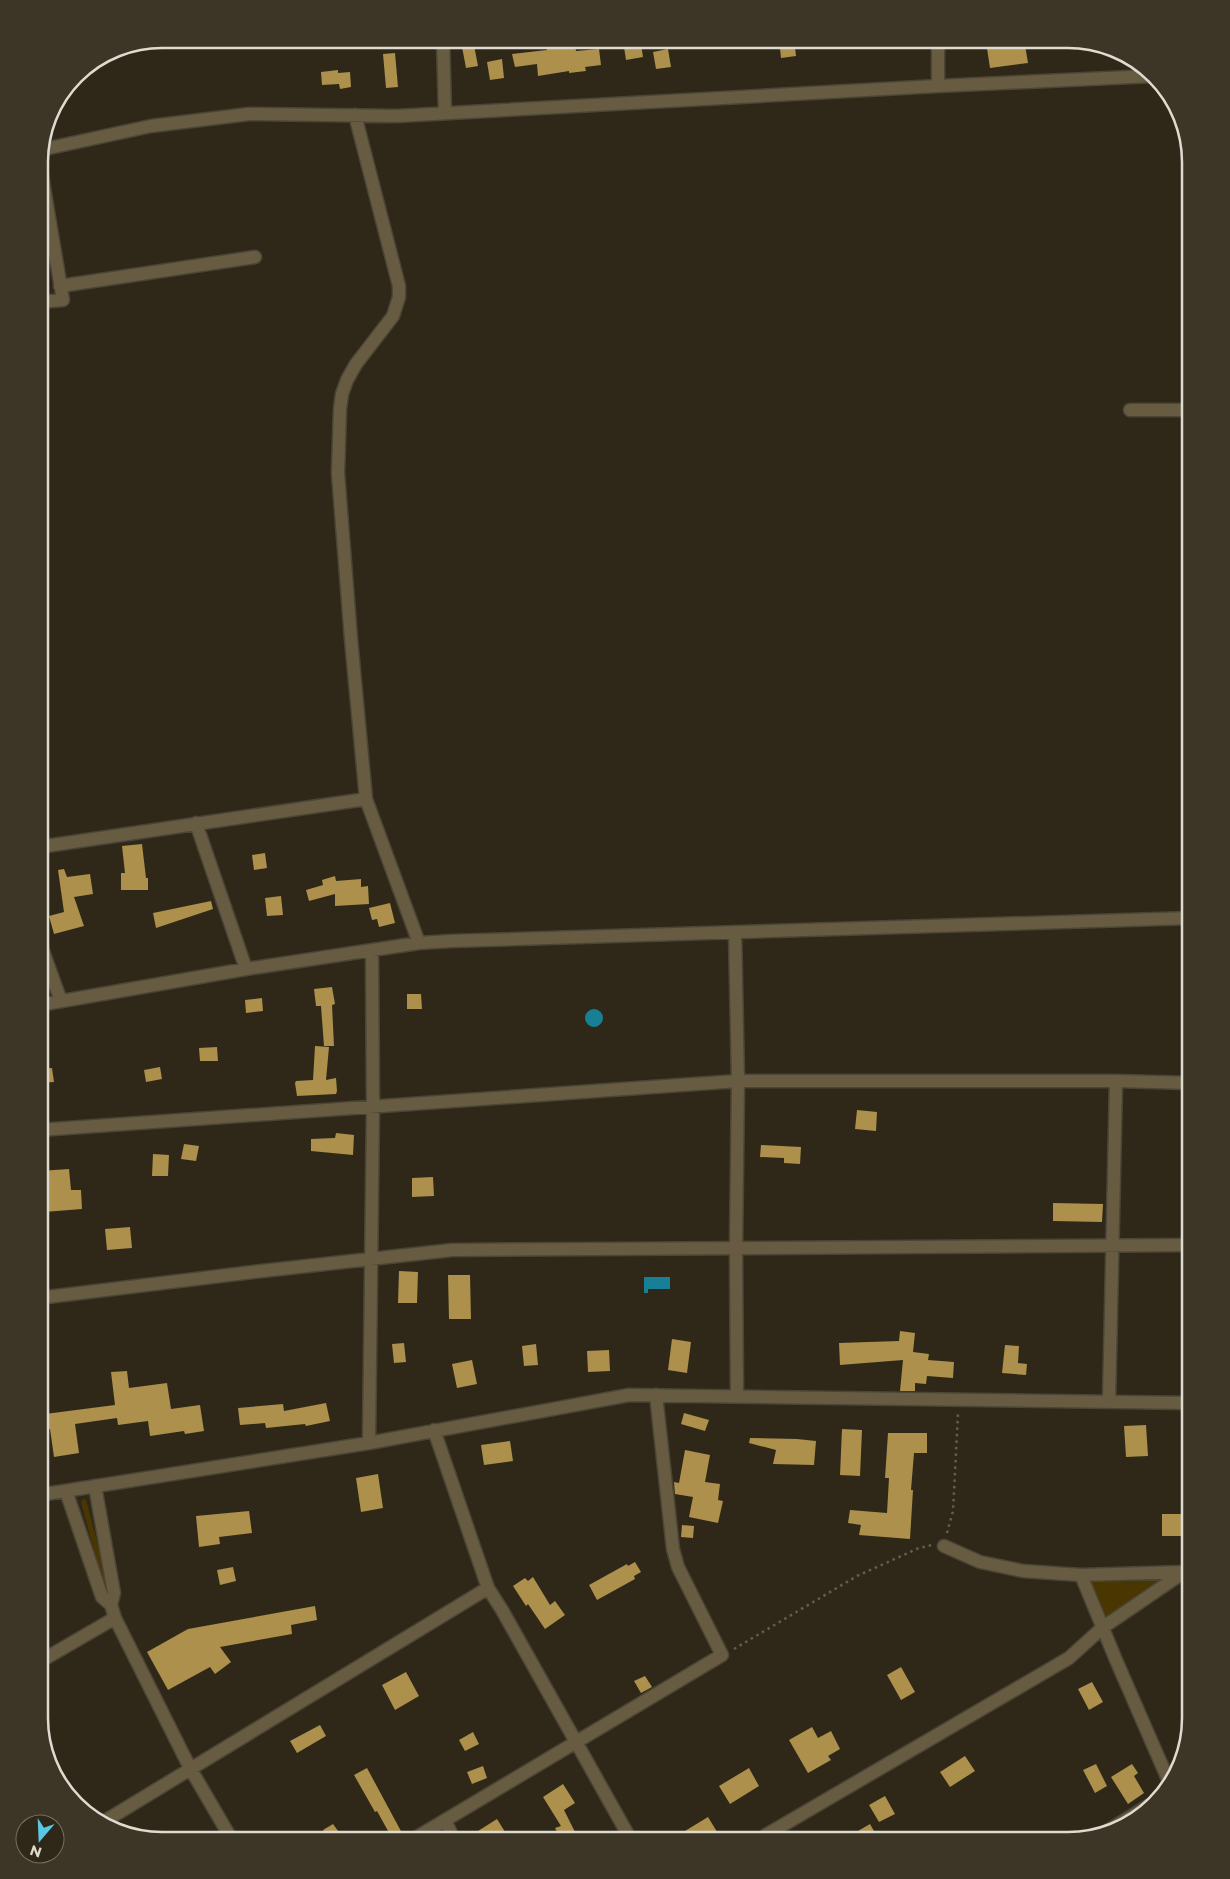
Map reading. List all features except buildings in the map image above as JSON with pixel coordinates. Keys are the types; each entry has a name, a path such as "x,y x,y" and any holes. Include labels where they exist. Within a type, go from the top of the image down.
{"street":[{"path":"443,48 445,113"},
{"path":"938,48 938,86"},
{"path":"48,148 151,126 249,114 397,116 1144,76"},
{"path":"355,115 399,286 399,297 393,316 356,364 345,387 340,409 338,474 366,799 419,944"},
{"path":"48,213 63,300 48,301"},
{"path":"60,286 255,257"},
{"path":"1130,410 1182,410"},
{"path":"48,846 366,799"},
{"path":"196,823 246,969"},
{"path":"48,1003 246,969 451,941 1182,918"},
{"path":"735,932 738,1081 737,1396"},
{"path":"369,1443 373,1106 372,951"},
{"path":"48,965 61,1000"},
{"path":"48,1129 738,1081 1182,1083"},
{"path":"1109,1402 1114,1246 1116,1081"},
{"path":"48,1297 452,1250 1182,1245"},
{"path":"48,1494 369,1443 629,1395 1182,1404"},
{"path":"426,1831 722,1655 678,1567 673,1549 656,1395"},
{"path":"434,1430 488,1588 507,1618 626,1832"},
{"path":"95,1486 114,1593 111,1605"},
{"path":"66,1491 102,1597 111,1605 190,1768 227,1831"},
{"path":"944,1546 980,1562 1023,1571 1081,1575 1182,1572"},
{"path":"1081,1575 1166,1776"},
{"path":"772,1832 1069,1658 1102,1628 1182,1576"},
{"path":"109,1818 488,1588"},
{"path":"48,1657 116,1618"},
{"path":"445,1820 450,1831"}],"path":[{"path":"722,1655 857,1576 919,1548 933,1545 944,1546 953,1511 959,1400"}],"shaded area":[{"path":"83,1499 86,1500 111,1594 106,1595 81,1502"},
{"path":"1163,1579 1106,1618 1091,1583 1092,1581"}],"water":[{"path":"590,1009 598,1009 603,1014 601,1025 590,1027 585,1022 585,1014"},
{"path":"644,1277 670,1277 670,1289 648,1289 648,1293 644,1293"}]}
